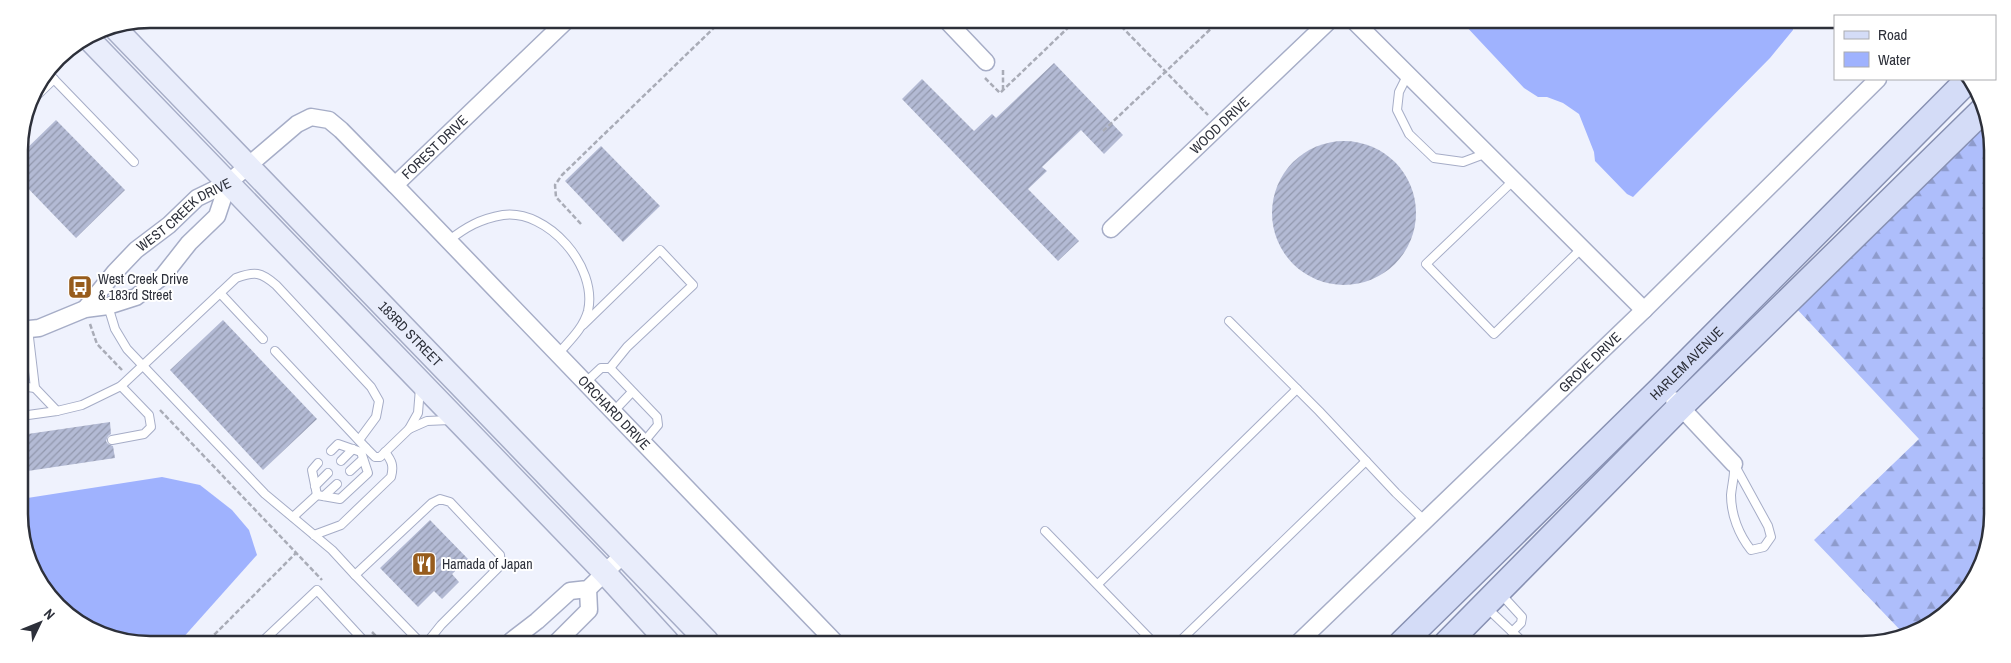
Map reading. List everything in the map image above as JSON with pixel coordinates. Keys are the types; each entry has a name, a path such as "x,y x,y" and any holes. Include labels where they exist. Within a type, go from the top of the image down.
{"main road":[{"name":"HARLEM AVENUE","path":"1410,635 1662,388 1964,84"},
{"name":"HARLEM AVENUE","path":"1455,635 1680,407 1978,115"}],"street":[{"name":"FOREST DRIVE","path":"228,183 297,124 312,117 329,120 342,130 395,185 559,28"},
{"path":"952,28 984,69"},
{"name":"WOOD DRIVE","path":"1110,229 1322,28"},
{"path":"1361,28 1644,310"},
{"name":"183RD STREET","path":"119,32 702,636"},
{"name":"183RD STREET","path":"92,42 458,420 663,636"},
{"name":"GROVE DRIVE","path":"1306,635 1644,310 1877,80"},
{"name":"WEST CREEK DRIVE","path":"28,329 87,314 136,296 163,276 189,243 217,216 228,183"},
{"name":"WEST CREEK DRIVE","path":"87,314 115,272 136,250 169,225 198,198 228,183"},
{"name":"ORCHARD DRIVE","path":"395,185 828,636"},
{"path":"1662,388 1734,464"},
{"path":"518,636 570,591 588,589 624,554"},
{"path":"563,636 589,610 588,589"}],"lane":[{"path":"1408,74 1400,92 1397,110 1409,134 1434,158 1463,162 1487,153"},
{"path":"52,77 134,162"},
{"path":"43,89 54,79"},
{"path":"1514,180 1426,264 1494,334 1582,248"},
{"path":"448,241 466,227 504,215 526,217 545,226 567,245 581,263 588,284 588,310 582,325"},
{"path":"558,354 582,325 660,250 693,285 627,347 610,368"},
{"path":"28,415 82,405 121,386 236,278 250,273 264,276 371,387 379,401 376,418 359,440"},
{"path":"220,293 263,339"},
{"path":"108,306 115,329 128,349 265,494 332,550 414,636"},
{"path":"1229,321 1425,521"},
{"path":"28,351 35,388 57,411"},
{"path":"275,351 359,440 368,473 340,499 320,495 315,486 312,470 318,463"},
{"path":"586,383 601,368 610,368 656,417 658,422 656,429 643,443"},
{"path":"331,451 338,444 380,457 409,429 418,413 421,382"},
{"path":"112,440 144,434 151,427 149,416 121,386"},
{"path":"28,387 35,388"},
{"path":"1098,584 1297,389"},
{"path":"613,412 632,392"},
{"path":"409,429 427,421 458,420"},
{"path":"341,461 361,452"},
{"path":"350,471 361,452"},
{"path":"314,535 341,525 390,477 393,468 392,462 385,452"},
{"path":"1186,635 1366,461"},
{"path":"1734,464 1768,526 1770,537 1764,547 1751,550 1740,537 1732,496 1735,476 1734,464"},
{"path":"315,486 328,473"},
{"path":"293,517 337,484"},
{"path":"356,575 432,503 440,499 450,502 500,555 501,565 441,624 432,636"},
{"path":"1045,531 1147,635"},
{"path":"268,636 317,590 360,636"},
{"path":"1492,598 1515,635"},
{"path":"1492,598 1522,617 1521,622 1512,632"}],"path":[{"path":"581,224 556,197 555,185 562,175 714,28"},
{"path":"984,69 1000,93 1068,28"},
{"path":"1123,28 1212,120"},
{"path":"1103,131 1212,28"},
{"path":"1003,69 1003,91"},
{"path":"87,314 97,344 129,378"},
{"path":"159,409 328,586"},
{"path":"213,636 296,553"},
{"path":"367,627 376,636"}],"green space":[{"path":"1981,124 1984,149 1984,514 1982,530 1974,560 1967,575 1953,594 1929,615 1908,626 1899,629 1814,540 1919,439 1795,307"}],"water":[{"path":"1468,28 1793,28 1770,58 1633,197 1627,194 1595,161 1594,152 1579,114 1563,103 1547,97 1538,97 1524,88"},
{"path":"162,477 200,485 232,510 249,530 257,555 185,636 133,634 103,626 88,619 65,602 65,598 61,598 44,575 37,560 30,538 28,498"}],"building":[{"path":"1054,63 1123,135 1104,154 1081,130 1042,167 1047,171 1028,189 1079,241 1058,261 902,99 922,79 974,131 992,114 996,118"},
{"path":"56,120 125,190 76,238 28,188 28,147"},
{"path":"1344,141 1371,147 1384,153 1395,162 1404,173 1410,186 1416,213 1410,240 1404,253 1395,264 1384,273 1371,279 1344,285 1317,279 1304,273 1293,264 1284,253 1278,240 1272,213 1278,186 1284,173 1293,162 1304,153 1317,147"},
{"path":"601,146 660,206 623,242 565,181"},
{"path":"223,320 317,419 263,470 170,370"},
{"path":"110,422 111,434 106,441 113,446 115,458 28,471 28,434"},
{"name":"Hamada of Japan","path":"430,520 468,559 452,574 459,582 442,599 434,591 418,607 380,568"}],"place":[{"name":"West Creek Drive & 183rd Street","path":"80,287"},
{"name":"Hamada of Japan","path":"424,564"}]}
